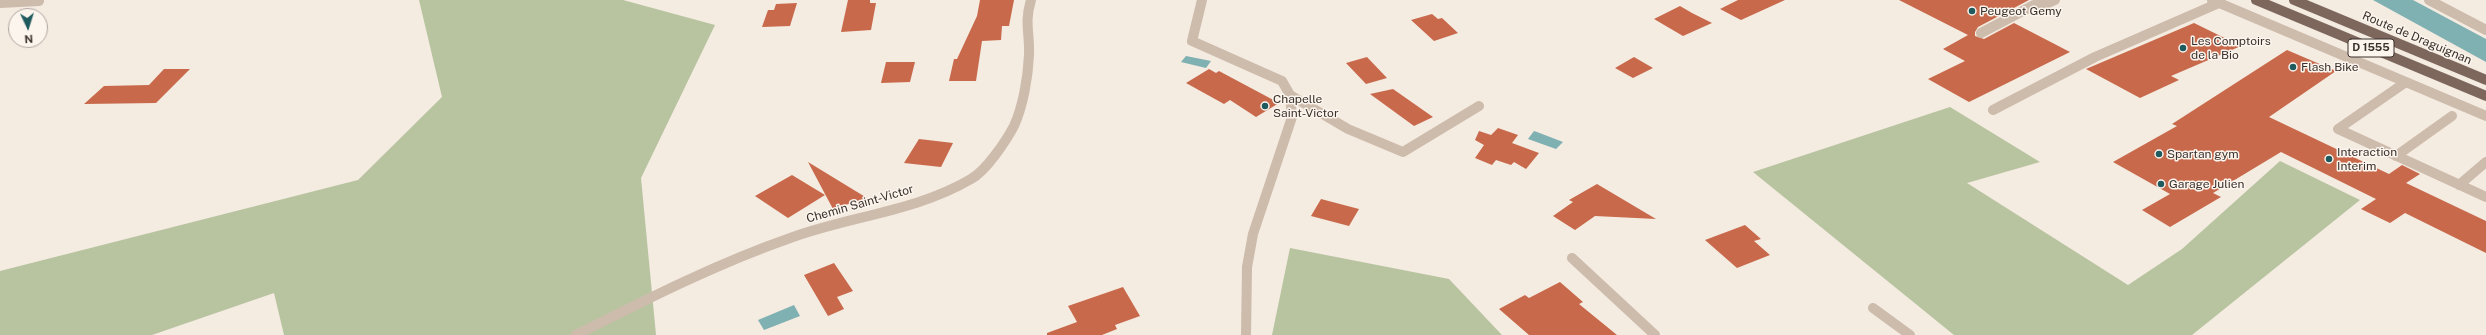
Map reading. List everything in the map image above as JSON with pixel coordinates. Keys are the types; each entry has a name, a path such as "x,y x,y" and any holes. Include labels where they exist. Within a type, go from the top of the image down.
{"main road":[{"name":"D 1555","path":"2256,0 2486,96"},
{"name":"Route de Draguignan","path":"2294,0 2486,80"}],"street":[{"name":"Chemin Saint-Victor","path":"576,335 667,289 793,237 943,194 973,178 1000,148 1014,125 1023,96 1029,55 1026,16 1031,0"},
{"path":"1202,0 1192,41 1282,81 1290,95 1292,117 1289,130 1263,199 1247,267 1246,335"},
{"path":"1981,32 2034,5 2046,4 2055,0"},
{"path":"2429,0 2486,30"},
{"path":"0,3 39,1"},
{"path":"1993,110 2095,57 2216,2 2486,116"},
{"path":"2406,82 2338,129 2486,197"},
{"path":"1290,95 1348,129 1403,152 1478,106"},
{"path":"2396,156 2452,116"},
{"path":"2459,185 2486,162"},
{"path":"1572,258 1655,335"},
{"path":"1873,308 1910,335"}],"green space":[{"path":"419,0 623,0 715,25 641,178 656,335 284,335 274,293 152,335 0,335 0,271 358,180 442,97"},
{"path":"1950,107 2040,162 1967,183 2128,285 2182,249 2280,161 2360,200 2192,335 1954,335 1753,172"},
{"path":"1290,248 1449,279 1502,335 1272,335"}],"water":[{"path":"2373,0 2413,0 2486,39 2486,62"},
{"path":"1186,56 1211,61 1206,68 1181,62"},
{"path":"1534,131 1563,142 1556,149 1528,139"},
{"path":"794,305 800,316 764,330 758,320"}],"building":[{"path":"848,0 870,0 870,3 876,3 871,30 841,32"},
{"path":"980,0 1014,0 1009,26 1002,26 1001,40 982,41 976,81 949,81 954,59 957,59 977,16"},
{"path":"1738,0 1785,0 1741,20 1720,9"},
{"path":"1899,0 2029,0 1978,27 1975,32 1975,36 1984,39 2014,23 2070,52 1969,102 1928,79 1965,61 1943,49 1968,35"},
{"path":"797,3 790,26 762,27 768,10 774,10 776,4"},
{"path":"1680,6 1712,23 1683,36 1654,19"},
{"path":"1432,14 1438,19 1442,18 1458,33 1434,41 1411,20"},
{"path":"2194,23 2241,46 2171,76 2179,80 2140,98 2086,69"},
{"path":"2287,50 2336,71 2269,117 2389,174 2402,165 2420,174 2406,183 2486,221 2486,253 2405,213 2390,223 2361,209 2376,199 2281,152 2213,193 2221,197 2170,227 2142,210 2170,194 2113,162 2177,126 2172,124"},
{"path":"1367,57 1387,78 1366,84 1346,63"},
{"path":"1634,57 1653,68 1633,78 1615,68"},
{"path":"886,62 915,62 910,82 881,83"},
{"path":"164,69 190,69 156,103 84,104 104,86 149,85"},
{"path":"1209,69 1216,73 1219,71 1279,103 1256,117 1230,100 1224,104 1186,83"},
{"path":"1393,89 1433,117 1414,126 1370,94"},
{"path":"1498,128 1518,135 1512,143 1539,153 1526,169 1514,162 1511,165 1496,160 1492,165 1475,158 1484,145 1475,140 1479,131 1491,135"},
{"path":"919,139 953,143 941,167 904,163"},
{"path":"808,162 867,198 833,209"},
{"path":"792,175 825,195 788,218 755,196"},
{"path":"1597,184 1656,219 1595,216 1575,230 1553,216 1573,202 1569,200"},
{"path":"1321,199 1359,209 1349,226 1311,216"},
{"path":"1745,225 1761,239 1754,241 1770,255 1737,268 1705,240"},
{"path":"834,263 853,291 837,297 844,309 828,316 804,275"},
{"path":"1560,282 1583,302 1579,304 1617,335 1529,335 1499,309 1525,295 1529,298"},
{"path":"1123,287 1140,316 1115,325 1117,329 1102,335 1047,335 1047,333 1077,322 1068,306"}],"place":[{"name":"Peugeot Gemy","path":"1972,11"},
{"name":"Les Comptoirs de la Bio","path":"2183,48"},
{"name":"Flash Bike","path":"2293,67"},
{"name":"Chapelle Saint-Victor","path":"1265,106"},
{"name":"Spartan gym","path":"2159,154"},
{"name":"Interaction Interim","path":"2329,159"},
{"name":"Garage Julien","path":"2161,184"}]}
